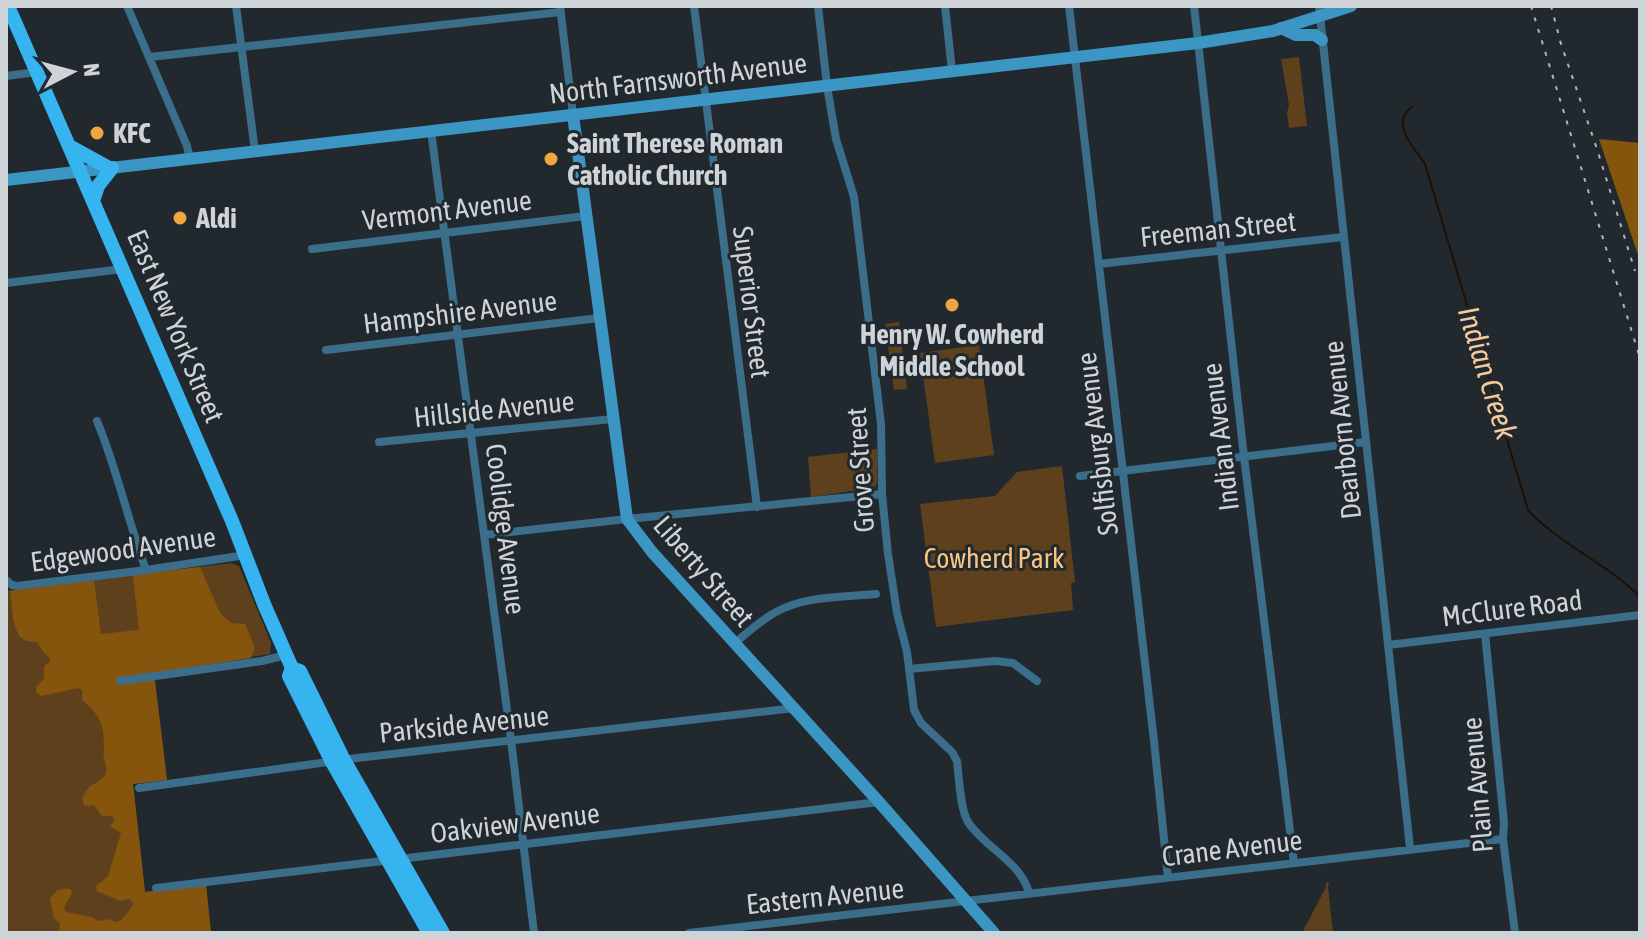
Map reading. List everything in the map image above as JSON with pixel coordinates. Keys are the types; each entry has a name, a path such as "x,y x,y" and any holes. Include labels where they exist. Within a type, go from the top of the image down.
{"main road":[{"name":"East New York Street","path":"8,6 246,555 289,661 289,676 393,859 429,933"},
{"name":"North Farnsworth Avenue","path":"6,180 1198,43 1249,36 1281,28 1319,12 1351,6"},
{"path":"1281,28 1296,35 1315,35 1322,40"},
{"name":"Liberty Street","path":"573,115 627,519 652,552 994,933"},
{"path":"69,146 110,168 98,186 93,201"},
{"name":"East New York Street","path":"393,859 443,933"}],"street":[{"path":"127,6 190,159"},
{"path":"236,6 255,151"},
{"name":"Superior Street","path":"694,6 757,507"},
{"name":"Grove Street","path":"818,6 836,139 854,197 881,424 882,494 897,613 914,710 921,723 952,752 957,761 966,820 1018,872 1026,882 1029,893"},
{"path":"945,6 952,71"},
{"name":"Solfisburg Avenue","path":"1069,6 1168,878"},
{"name":"Indian Avenue","path":"1194,6 1244,457 1294,863"},
{"path":"150,57 561,9"},
{"name":"Liberty Street","path":"561,9 573,115"},
{"name":"Dearborn Avenue","path":"1319,12 1410,848"},
{"path":"6,76 37,72"},
{"name":"Coolidge Avenue","path":"431,131 534,933"},
{"name":"Vermont Avenue","path":"312,249 586,216"},
{"name":"Freeman Street","path":"1099,264 1343,237"},
{"path":"6,283 123,269"},
{"name":"Hampshire Avenue","path":"326,350 599,318"},
{"name":"Hillside Avenue","path":"379,442 613,419"},
{"path":"97,421 146,570"},
{"path":"1080,476 1366,442"},
{"path":"484,535 882,494"},
{"name":"Edgewood Avenue","path":"7,581 17,586 246,555"},
{"path":"735,643 759,623 786,607 813,600 876,594"},
{"name":"McClure Road","path":"1388,645 1640,615"},
{"name":"Plain Avenue","path":"1485,634 1504,822 1503,839 1515,933"},
{"path":"120,681 262,661 289,661"},
{"path":"909,669 995,661 1013,663 1037,681"},
{"name":"Parkside Avenue","path":"139,788 338,761 795,708"},
{"name":"Oakview Avenue","path":"156,888 879,802"},
{"name":"Crane Avenue","path":"966,901 1503,839"},
{"name":"Eastern Avenue","path":"689,933 966,901"}],"green space":[{"path":"1299,57 1307,126 1289,128 1289,105 1281,59"},
{"path":"899,322 907,389 894,390 885,324"},
{"path":"979,345 994,455 935,463 920,353"},
{"path":"877,449 877,483 874,488 811,497 808,457"},
{"name":"Cowherd Park","path":"1062,466 1075,582 1071,583 1073,610 936,627 920,504 995,496 1017,472"},
{"path":"231,563 239,566 271,643 270,654 154,673 167,780 133,784 145,892 206,884 211,933 6,933 6,591"},
{"path":"1326,882 1329,883 1333,933 1302,933 1326,887"}],"shaded area":[{"path":"1599,139 1640,143 1640,261"},
{"path":"200,567 220,613 231,623 245,624 255,648 251,658 154,673 167,780 133,784 145,892 206,884 211,933 59,933 60,923 54,918 50,899 61,889 70,889 72,893 64,907 66,912 98,921 120,921 133,904 130,899 120,901 97,891 96,886 108,876 121,833 110,826 113,816 102,816 94,805 85,806 82,799 106,771 101,725 96,714 82,700 82,690 78,688 41,696 36,692 36,687 44,679 44,666 50,662 49,657 37,642 26,641 19,635 10,591 94,580 101,634 139,630 133,575"}],"waterway":[{"name":"Indian Creek","path":"1412,107 1406,113 1403,127 1425,164 1528,510 1554,534 1613,574 1640,597"}],"railway":[{"path":"1531,6 1640,358"},
{"path":"1551,6 1563,51"},
{"path":"1560,41 1635,271"}],"place":[{"name":"KFC","path":"97,133"},
{"name":"Saint Therese Roman Catholic Church","path":"551,159"},
{"name":"Aldi","path":"180,218"},
{"name":"Henry W. Cowherd Middle School","path":"952,305"}]}
